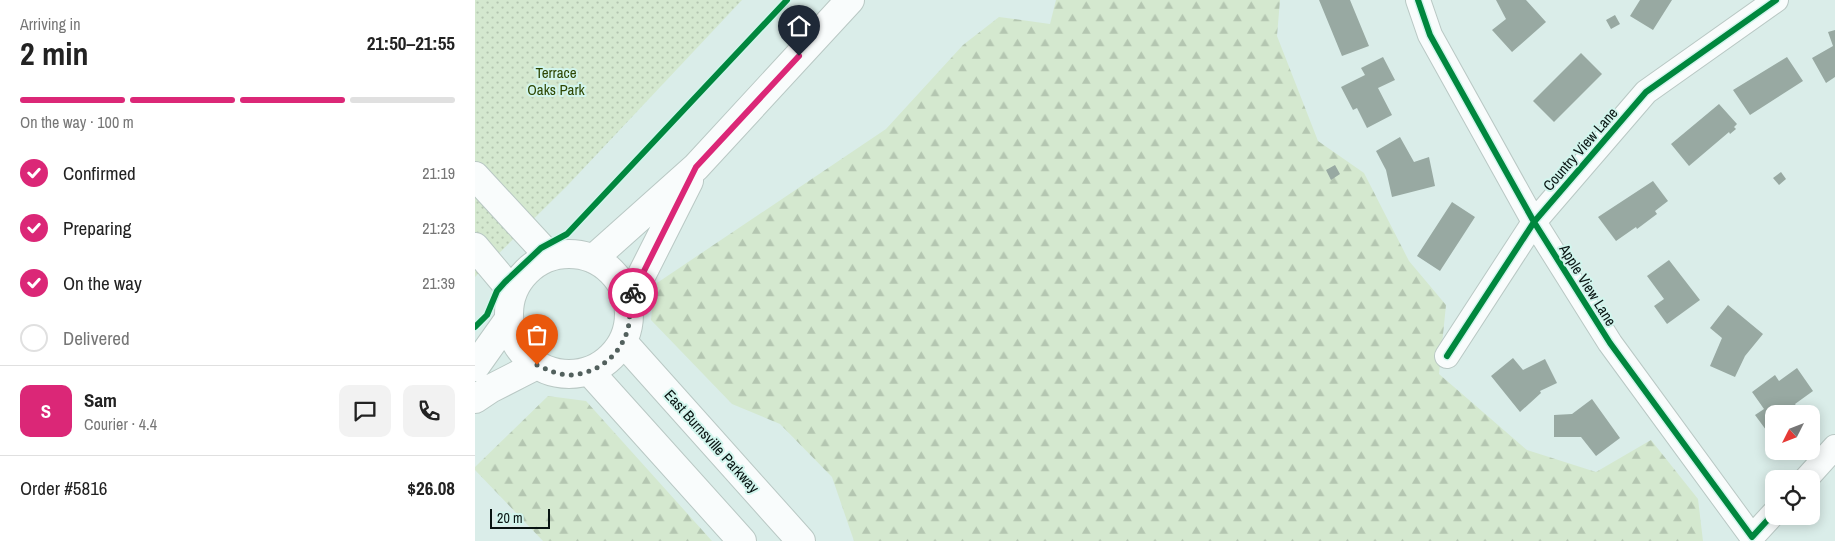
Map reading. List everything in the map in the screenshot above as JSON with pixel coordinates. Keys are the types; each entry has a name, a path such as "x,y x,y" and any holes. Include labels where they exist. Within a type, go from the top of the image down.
{"street":[{"path":"593,259 696,167 850,0"},
{"name":"Apple View Lane","path":"1418,0 1430,35 1534,222 1610,343 1753,537 1765,524"},
{"name":"Country View Lane","path":"1447,356 1534,222 1646,92 1769,2"},
{"path":"628,302 696,167"},
{"path":"475,176 549,257"},
{"path":"475,247 512,291"},
{"path":"559,254 579,254 593,259 599,261 615,274 625,290 630,310 628,330 620,347 607,362 590,372 570,375 551,372 537,365 519,349 510,331 508,311 512,291 523,273 539,261 549,257 559,254"},
{"path":"475,367 509,319"},
{"name":"East Burnsville Parkway","path":"623,342 801,541"},
{"path":"475,399 489,389 537,365"},
{"path":"590,372 742,541"},
{"path":"1814,470 1835,447"}],"green space":[{"name":"Terrace Oaks Park","path":"475,0 742,0 567,186 475,277"},
{"path":"1056,0 1280,0 1277,36 1318,141 1364,173 1409,261 1446,305 1439,374 1527,450 1596,472 1651,440 1698,499 1703,541 854,541 832,477 780,424 732,404 651,320 654,285 886,129 963,45 999,17 1050,24"},
{"path":"548,396 586,401 712,541 543,541 475,470 475,467"}],"building":[{"path":"1319,0 1350,0 1369,46 1342,56"},
{"path":"1496,0 1526,0 1546,22 1512,52 1492,30 1506,19"},
{"path":"1640,0 1672,0 1653,30 1630,16"},
{"path":"1615,15 1620,24 1611,29 1606,20"},
{"path":"1835,30 1835,77 1826,83 1812,58 1833,46 1828,32"},
{"path":"1581,53 1602,74 1554,122 1533,101"},
{"path":"1383,57 1395,80 1378,88 1392,115 1367,128 1357,108 1353,110 1341,87 1365,75 1361,68"},
{"path":"1787,57 1803,81 1750,115 1733,90"},
{"path":"1719,104 1737,124 1734,127 1736,129 1730,134 1729,132 1689,166 1671,144"},
{"path":"1400,137 1414,162 1429,157 1435,186 1392,197 1386,170 1376,151"},
{"path":"1335,165 1340,174 1331,180 1326,170"},
{"path":"1781,172 1786,179 1779,185 1773,178"},
{"path":"1653,181 1668,201 1655,211 1657,214 1637,229 1636,227 1616,241 1598,217"},
{"path":"1452,202 1475,217 1440,271 1417,256"},
{"path":"1669,260 1700,300 1667,324 1654,306 1664,299 1647,276"},
{"path":"1728,305 1763,334 1745,356 1735,377 1710,366 1722,338 1710,328"},
{"path":"1513,358 1523,370 1545,359 1557,383 1540,391 1541,393 1520,412 1491,376"},
{"path":"1797,368 1813,391 1796,405 1765,405 1765,429 1755,415 1764,409 1752,392 1775,375 1779,381"},
{"path":"1592,399 1620,438 1596,456 1581,437 1554,437 1554,415 1572,414"}],"cycle path":[{"path":"475,327 487,315 497,291 505,282 541,248 567,234 787,0"},
{"path":"1418,0 1430,35 1534,222 1610,343 1752,537 1765,523"},
{"path":"1447,356 1534,222 1646,92 1776,0"}],"way so far":[{"path":"537,365 551,372 570,375 590,372 607,362 620,347 628,330 630,310 628,302 633,293"}],"route":[{"path":"633,293 696,167 799,56"}]}
